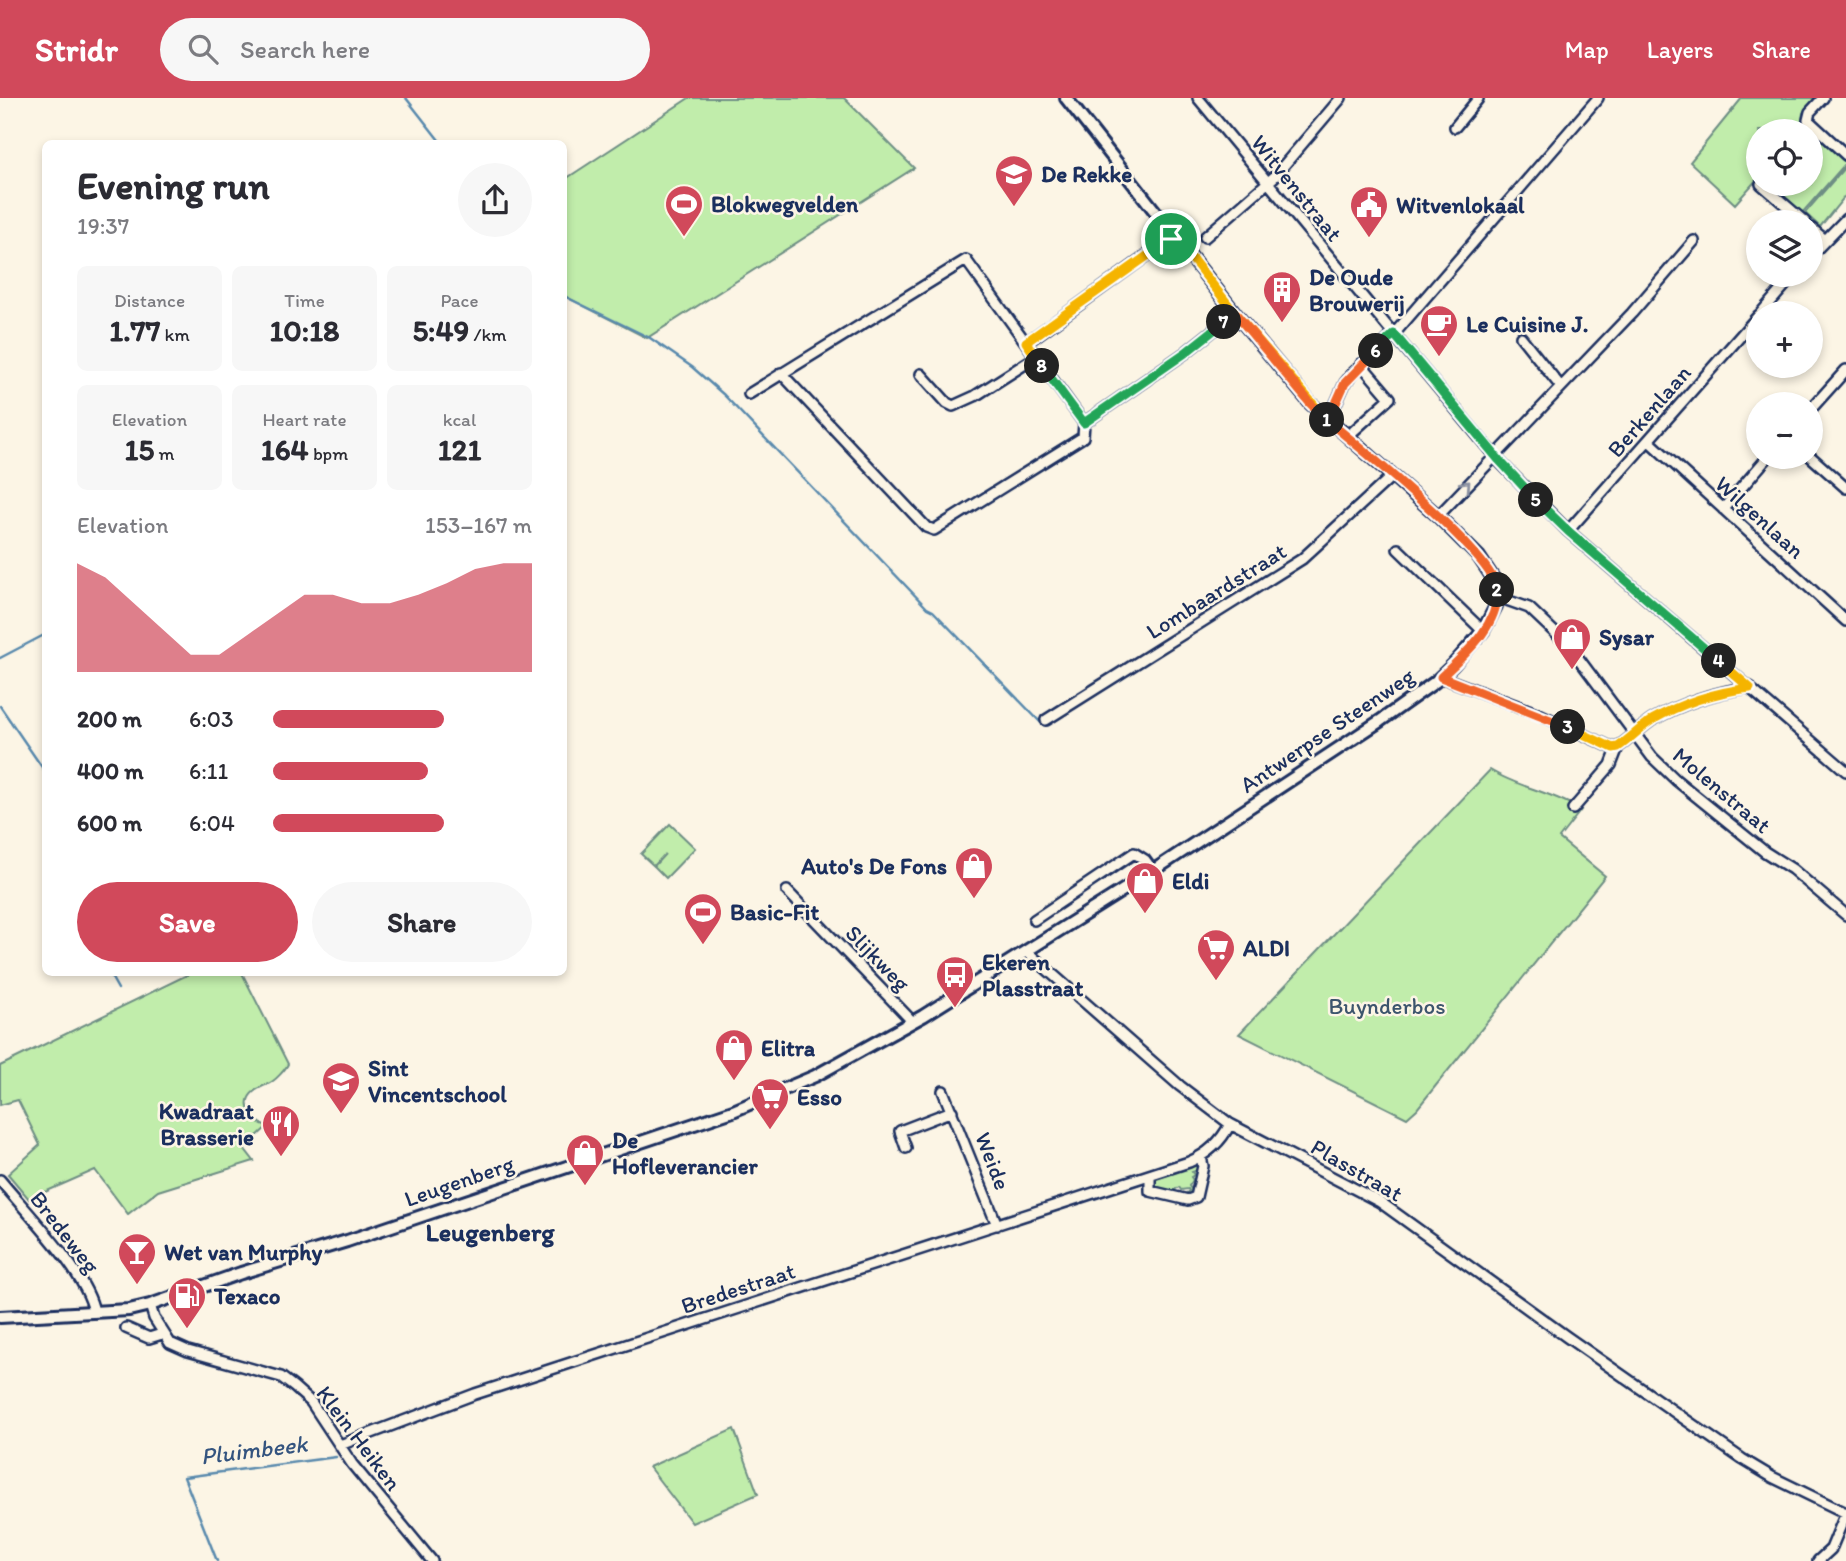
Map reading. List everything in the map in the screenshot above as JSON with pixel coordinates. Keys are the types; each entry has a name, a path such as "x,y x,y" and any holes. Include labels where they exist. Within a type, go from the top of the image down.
{"main road":[{"path":"1066,98 1235,313 1310,403 1438,516 1488,568 1497,584 1498,597"},
{"name":"Antwerpse Steenweg","path":"1026,951 1380,722 1441,677 1483,631 1498,597"},
{"name":"Leugenberg","path":"0,1317 129,1310 150,1305 733,1111 816,1076 1026,951"}],"street":[{"name":"Witvenstraat","path":"1198,98 1495,455 1537,501 1568,531 1846,771"},
{"path":"1205,237 1268,182 1341,98"},
{"path":"1455,127 1478,98"},
{"path":"1328,421 1345,383 1394,334 1598,98"},
{"path":"1823,98 1810,112 1808,120 1846,155"},
{"path":"1775,196 1791,210"},
{"path":"1823,242 1846,219"},
{"path":"1026,342 1174,236"},
{"path":"1438,516 1632,313 1694,241"},
{"path":"750,394 781,373 966,260 1084,423 1083,437 930,530 781,373"},
{"name":"Berkenlaan","path":"1771,301 1784,287"},
{"path":"1084,423 1185,353 1235,313"},
{"name":"Berkenlaan","path":"1568,531 1746,330"},
{"path":"1521,337 1561,387"},
{"path":"921,374 947,403 953,406 975,396 1036,358"},
{"path":"1348,436 1390,398 1362,364"},
{"path":"1823,396 1846,370"},
{"name":"Wilgenlaan","path":"1649,440 1846,621"},
{"path":"1823,468 1846,488"},
{"path":"1723,509 1758,469"},
{"name":"Lombaardstraat","path":"1046,720 1302,559 1392,476"},
{"path":"1398,549 1483,631"},
{"name":"Molenstraat","path":"1498,597 1529,608 1570,647 1635,734 1676,780 1765,852 1792,869 1846,915"},
{"path":"1441,677 1539,715 1613,748 1618,747 1652,720 1724,691 1750,688"},
{"path":"1573,809 1611,765 1618,747"},
{"path":"1034,920 1134,853 1145,860 1153,871"},
{"name":"Slijkweg","path":"787,891 912,1021"},
{"name":"Plasstraat","path":"1026,951 1180,1086 1230,1124 1380,1202 1677,1414 1772,1477 1846,1513"},
{"name":"Weide","path":"943,1091 997,1226"},
{"name":"Weide","path":"906,1148 900,1131 952,1111"},
{"name":"Bredestraat","path":"341,1446 475,1394 997,1226 1201,1157 1219,1141 1230,1124"},
{"path":"1150,1175 1150,1191 1188,1200 1196,1197 1203,1166 1201,1157"},
{"name":"Bredeweg","path":"0,1180 57,1249 90,1296 94,1312"},
{"path":"150,1305 162,1334"},
{"name":"Klein Heiken","path":"126,1328 149,1338 162,1334 170,1343 188,1351 281,1377 311,1402 352,1464 432,1561"},
{"path":"1818,1561 1830,1549 1846,1513"}],"green space":[{"name":"Blokwegvelden","path":"689,98 844,98 914,168 647,338 567,298 567,178"},
{"path":"1742,98 1815,98 1803,113 1802,119 1746,119 1746,192 1735,204 1690,162"},
{"path":"1823,141 1846,163 1823,189"},
{"path":"1844,168 1846,195 1823,223 1823,210 1808,210 1820,196 1823,196 1823,192"},
{"path":"1783,196 1817,196 1805,210 1799,210"},
{"name":"Buynderbos","path":"1490,770 1581,810 1559,838 1605,876 1417,1109 1407,1118 1239,1034"},
{"path":"670,824 695,848 666,878 641,854"},
{"path":"185,976 244,976 288,1064 277,1078 254,1091 249,1098 248,1107 252,1116 268,1126 244,1148 254,1161 158,1191 128,1214 95,1170 29,1199 8,1174 40,1145 18,1100 0,1105 0,1066"},
{"path":"1197,1165 1197,1176 1195,1171 1192,1172 1193,1180 1189,1186 1194,1193 1189,1196 1184,1195 1188,1189 1181,1190 1179,1187 1171,1192 1156,1189 1153,1185 1154,1179"},
{"path":"734,1429 758,1494 692,1523 649,1467"}],"waterway":[{"path":"406,98 439,140"},
{"name":"De Rekke","path":"567,297 650,338 692,367 724,395 1043,725"},
{"path":"0,658 42,636"},
{"path":"0,706 42,767"},
{"path":"111,976 118,989"},
{"name":"Pluimbeek","path":"217,1561 184,1477 336,1457"}],"place":[{"name":"De Rekke","path":"1014,208"},
{"name":"Blokwegvelden","path":"684,238"},
{"name":"Witvenlokaal","path":"1369,239"},
{"name":"De Oude Brouwerij","path":"1282,324"},
{"name":"Le Cuisine J.","path":"1439,358"},
{"name":"Sysar","path":"1572,671"},
{"name":"Auto's De Fons","path":"974,900"},
{"name":"Eldi","path":"1145,915"},
{"name":"Basic-Fit","path":"703,946"},
{"name":"ALDI","path":"1216,982"},
{"name":"Ekeren Plasstraat","path":"955,1009"},
{"name":"Elitra","path":"734,1082"},
{"name":"Sint Vincentschool","path":"341,1115"},
{"name":"Esso","path":"770,1131"},
{"name":"Kwadraat Brasserie","path":"281,1158"},
{"name":"De Hofleverancier","path":"585,1187"},
{"name":"Wet van Murphy","path":"137,1286"},
{"name":"Texaco","path":"187,1330"}],"district":[{"name":"Leugenberg","path":"490,1232"}],"route":[{"path":"1171,239 1026,342 1084,423 1185,353 1235,313 1310,403 1328,421 1345,383 1394,334 1499,460 1537,501 1750,688 1724,691 1652,720 1629,740 1613,748 1539,715 1441,677 1476,641 1496,606 1497,584 1488,568 1438,516 1328,421 1310,403 1174,236 1171,239"}]}
